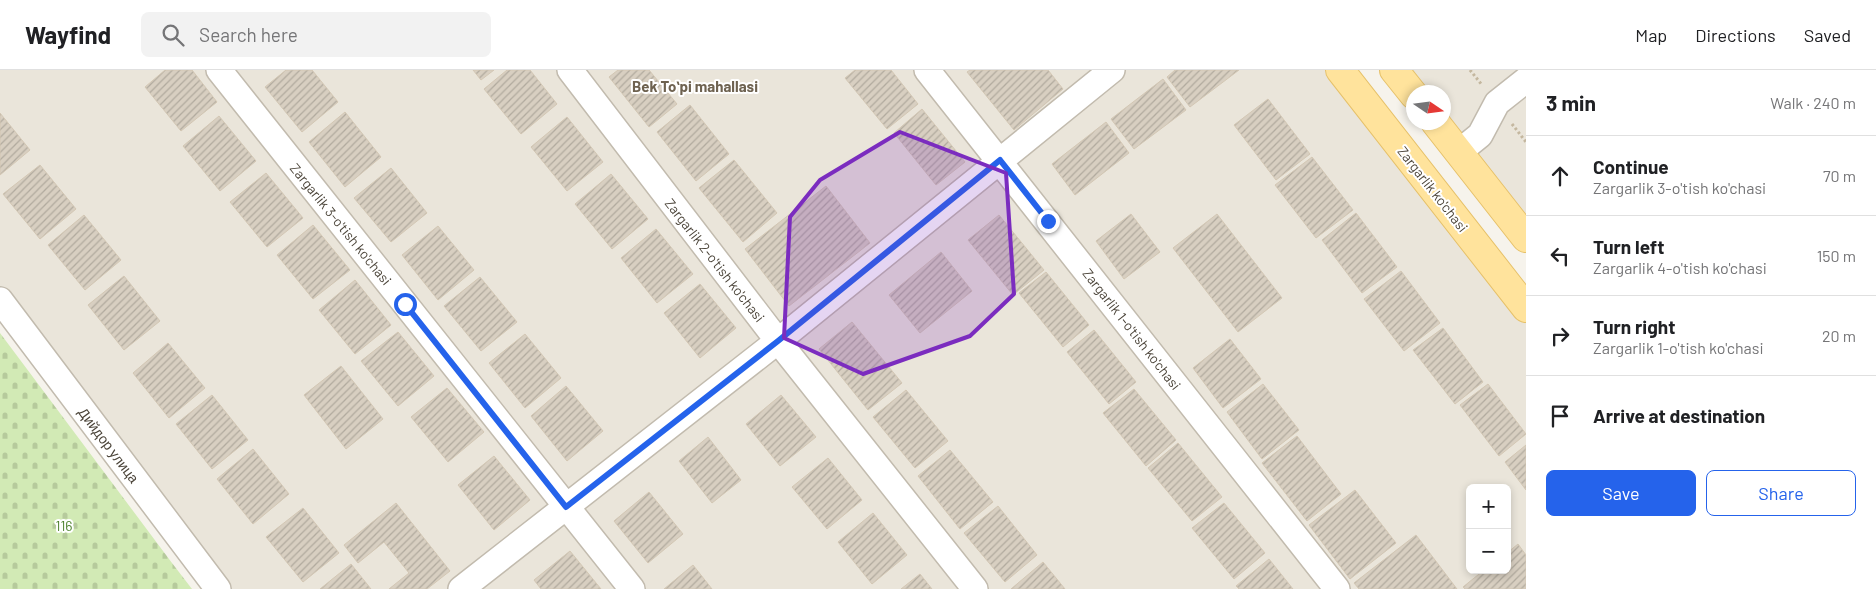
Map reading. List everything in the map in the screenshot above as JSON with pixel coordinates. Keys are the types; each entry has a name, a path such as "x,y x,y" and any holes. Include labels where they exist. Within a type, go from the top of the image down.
{"main road":[{"name":"Zargarlik ko'chasi","path":"1340,70 1526,308"},
{"path":"1394,70 1406,85"},
{"path":"1441,130 1526,238"}],"street":[{"name":"Zargarlik 3-o'tish ko'chasi","path":"219,70 632,589"},
{"name":"Zargarlik 2-o'tish ko'chasi","path":"570,70 778,341 975,589"},
{"name":"Zargarlik 1-o'tish ko'chasi","path":"927,70 1337,589"},
{"path":"461,589 778,341 1112,70"},
{"path":"1459,152 1480,135 1497,104 1526,80"},
{"name":"Дийдор улица","path":"0,300 218,589"}],"highlighted area":[{"path":"900,132 1006,173 1014,294 970,336 863,374 784,338 790,217 820,180"}],"shaded area":[{"path":"0,70 1340,70 1526,308 1526,589 218,589 0,300"},
{"path":"1394,70 1526,70 1526,238 1450,130 1451,85 1408,85"}],"green space":[{"name":"116","path":"0,333 172,563 192,589 0,589"}],"building":[{"path":"165,70 192,70 217,102 181,131 145,87"},
{"path":"286,70 312,70 338,102 302,132 265,87"},
{"path":"473,70 494,70 481,80"},
{"path":"507,70 530,70 557,104 521,134 484,89"},
{"path":"618,70 649,70 677,104 649,127 609,77"},
{"path":"855,70 891,70 918,104 887,129 845,78"},
{"path":"970,70 1048,70 1063,89 1014,130 967,72"},
{"path":"1175,70 1239,70 1190,107 1167,77"},
{"path":"1163,79 1186,110 1134,149 1111,119"},
{"path":"1268,99 1310,154 1276,180 1234,125"},
{"path":"690,105 729,154 696,181 657,132"},
{"path":"922,109 965,162 936,185 894,133"},
{"path":"345,112 381,157 345,187 309,142"},
{"path":"0,113 30,150 0,175"},
{"path":"219,116 256,161 220,191 183,146"},
{"path":"567,117 603,162 567,191 531,147"},
{"path":"1106,122 1129,153 1075,195 1052,164"},
{"path":"1312,157 1353,210 1316,238 1275,185"},
{"path":"734,160 777,213 743,242 699,188"},
{"path":"40,165 76,209 40,239 3,194"},
{"path":"391,168 427,213 391,242 354,198"},
{"path":"266,173 303,218 267,247 230,202"},
{"path":"611,174 648,219 612,249 575,204"},
{"path":"826,186 870,243 789,306 745,249"},
{"path":"1356,213 1397,267 1362,293 1322,240"},
{"path":"1131,214 1160,252 1124,279 1096,241"},
{"path":"1217,214 1282,298 1238,332 1173,248"},
{"path":"84,215 121,260 85,290 48,245"},
{"path":"999,215 1044,270 1013,295 968,240"},
{"path":"313,225 350,270 313,299 277,255"},
{"path":"438,226 474,270 438,300 402,255"},
{"path":"656,229 693,274 657,303 621,258"},
{"path":"941,252 972,291 920,333 889,295"},
{"path":"1401,271 1440,323 1404,351 1364,299"},
{"path":"1046,272 1089,325 1063,347 1019,293"},
{"path":"124,276 160,321 124,350 88,305"},
{"path":"480,277 517,322 481,351 444,306"},
{"path":"355,280 391,325 355,354 319,310"},
{"path":"700,284 736,328 700,358 664,313"},
{"path":"852,322 902,383 868,410 819,349"},
{"path":"1443,328 1483,382 1455,404 1413,350"},
{"path":"1094,330 1136,382 1109,404 1067,352"},
{"path":"398,332 434,376 398,406 361,361"},
{"path":"525,334 561,378 525,408 489,363"},
{"path":"1230,339 1261,379 1223,408 1193,368"},
{"path":"168,343 205,388 169,418 133,373"},
{"path":"341,366 383,419 346,449 304,395"},
{"path":"1263,384 1299,430 1262,459 1227,412"},
{"path":"1488,384 1526,434 1499,456 1460,405"},
{"path":"566,386 603,431 567,461 531,416"},
{"path":"447,388 484,432 448,462 411,417"},
{"path":"1134,389 1176,440 1146,466 1103,413"},
{"path":"906,390 948,441 915,468 873,417"},
{"path":"212,395 248,440 212,469 176,424"},
{"path":"781,395 816,437 780,466 746,424"},
{"path":"1297,436 1341,494 1307,521 1262,463"},
{"path":"708,437 741,480 712,503 679,461"},
{"path":"1178,443 1222,497 1192,521 1148,468"},
{"path":"1526,445 1526,490 1505,462"},
{"path":"253,449 289,494 253,524 217,479"},
{"path":"950,450 993,502 960,529 918,476"},
{"path":"494,456 530,500 494,530 458,485"},
{"path":"828,458 862,500 827,529 792,487"},
{"path":"1355,490 1396,543 1350,579 1309,525"},
{"path":"649,492 683,534 648,563 614,521"},
{"path":"396,503 450,571 427,589 389,589 409,573 384,542 358,563 344,545"},
{"path":"1224,503 1265,553 1234,579 1192,528"},
{"path":"998,506 1037,555 1005,582 964,533"},
{"path":"303,508 339,553 303,582 266,537"},
{"path":"873,513 907,555 872,584 838,542"},
{"path":"1416,535 1457,589 1359,589 1354,583"},
{"path":"1518,544 1526,555 1526,589 1465,589 1463,587 1479,574 1511,574 1511,550"},
{"path":"570,551 601,589 541,589 534,580"},
{"path":"1269,559 1293,589 1239,589 1236,586"},
{"path":"1043,562 1065,589 1011,589"},
{"path":"351,564 371,589 320,589"},
{"path":"693,565 712,589 664,589"},
{"path":"920,574 932,589 901,589"}],"district":[{"name":"Bek Toʻpi mahallasi","path":"695,86"}],"route":[{"path":"405,304 566,507 778,341 1000,160 1048,221"}]}
